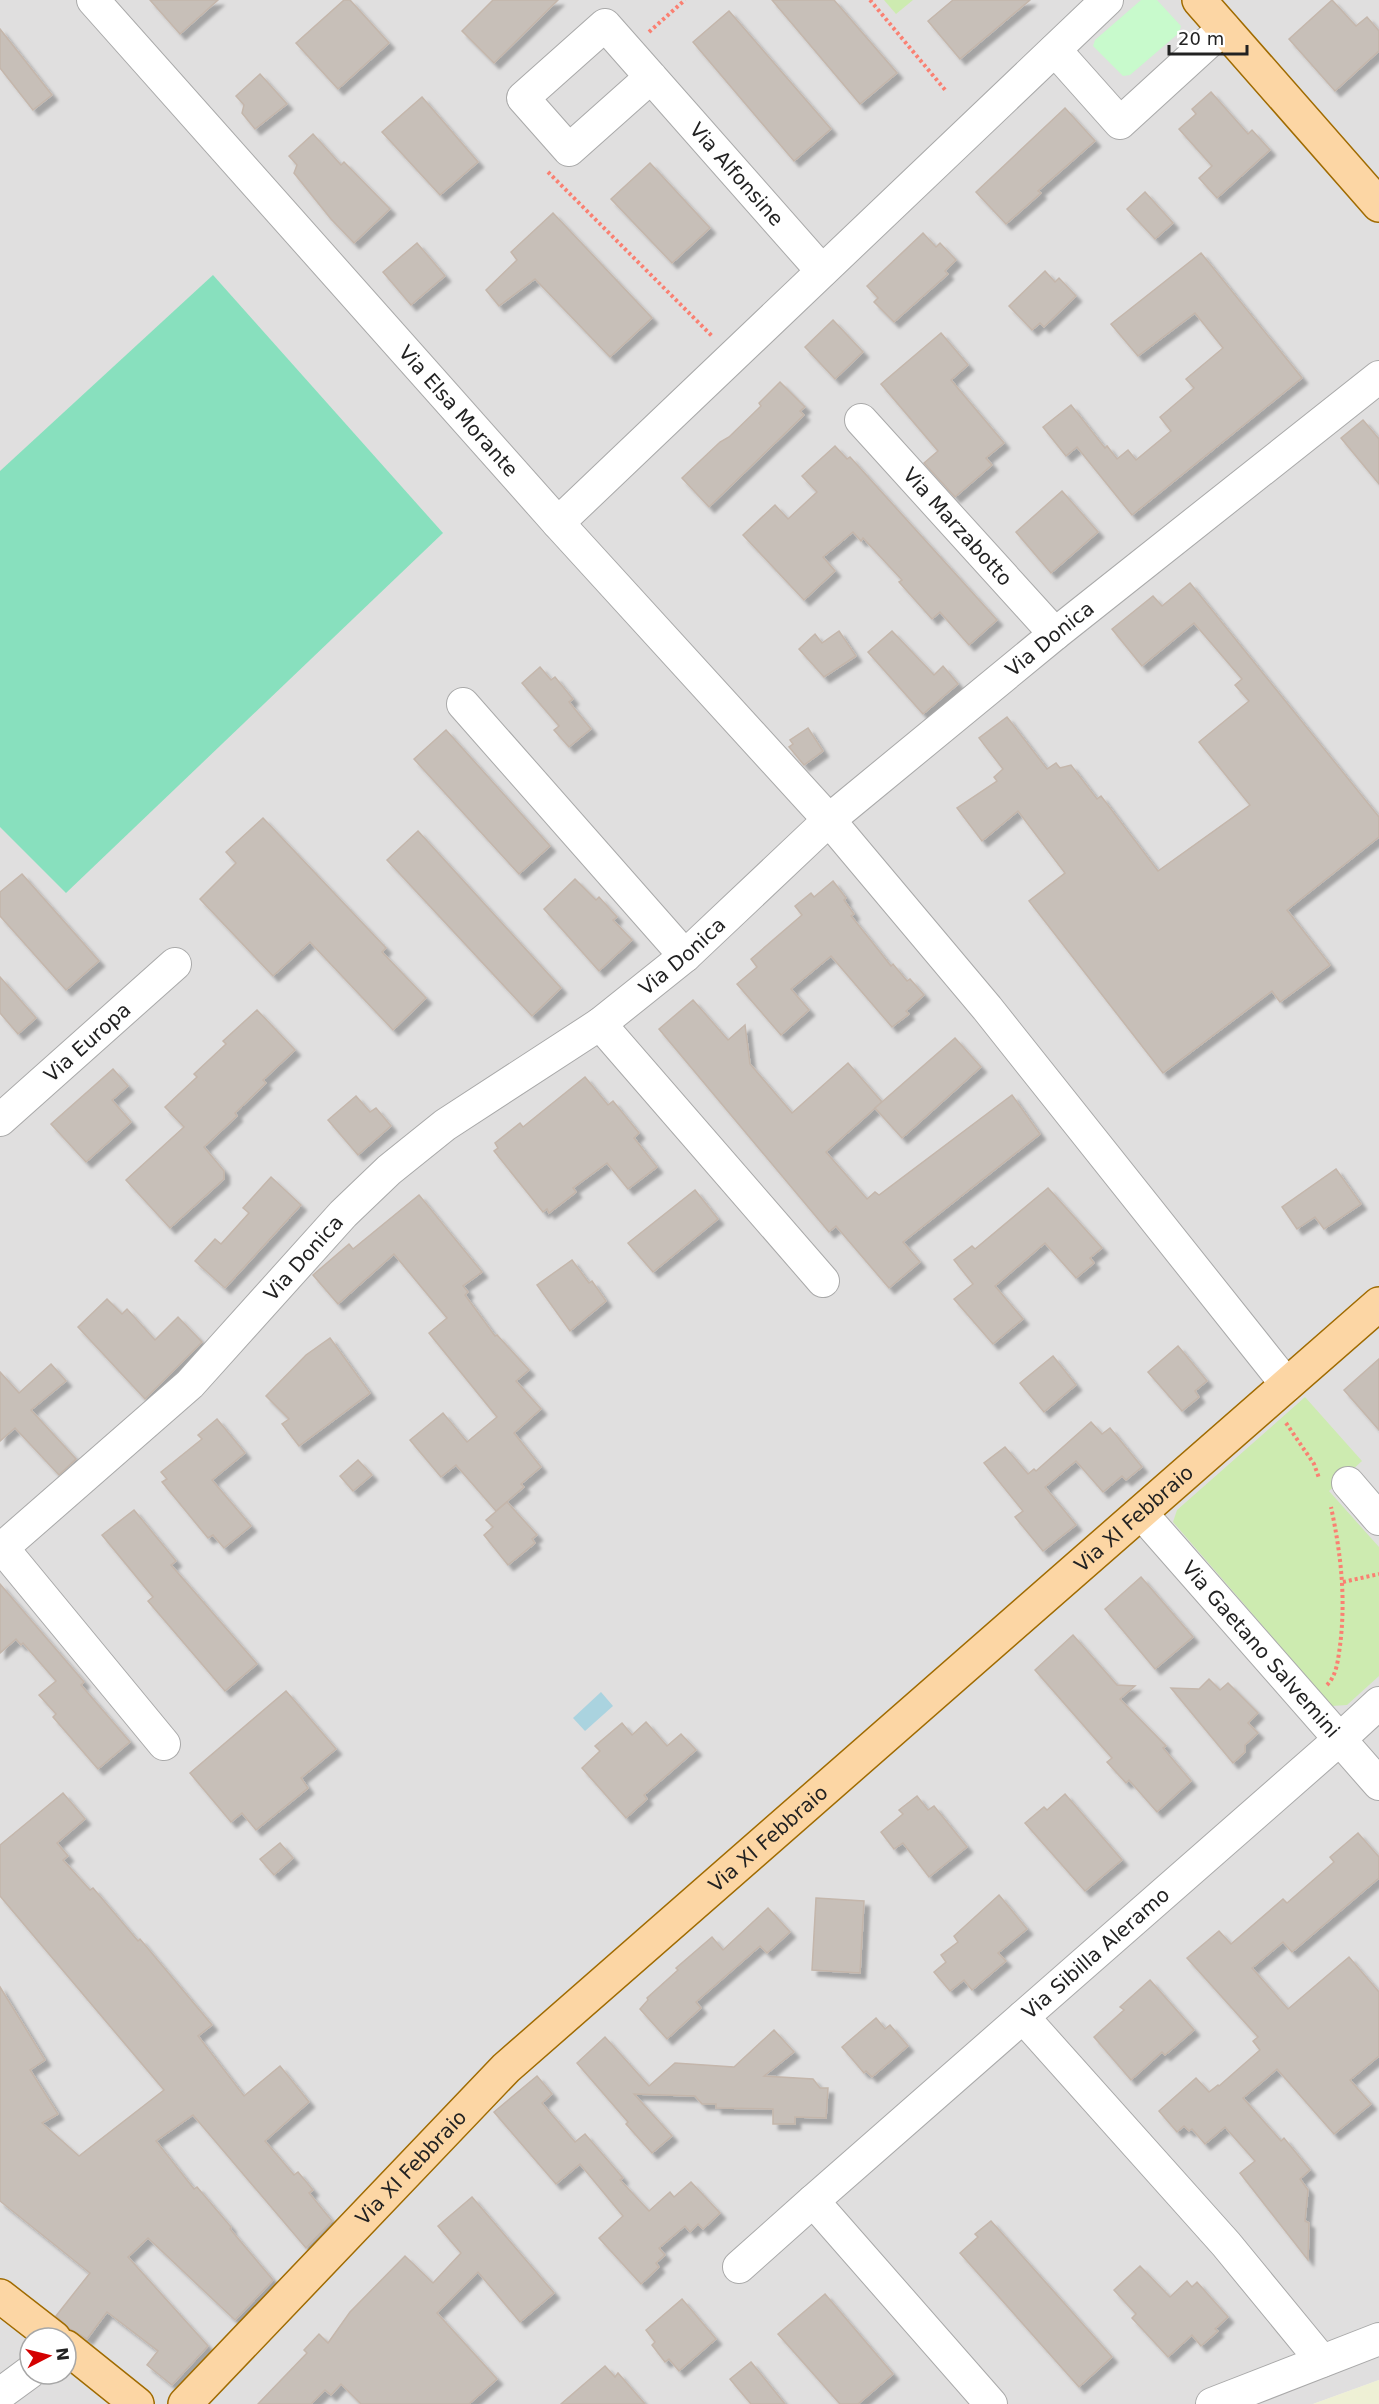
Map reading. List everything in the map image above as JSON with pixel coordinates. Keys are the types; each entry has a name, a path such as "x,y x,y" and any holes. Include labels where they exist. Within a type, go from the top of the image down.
{"main road":[{"path":"1199,0 1379,205"},
{"name":"Via XI Febbraio","path":"185,2404 506,2068 1142,1514 1379,1304"},
{"path":"0,2296 39,2326"},
{"path":"78,2357 137,2404"}],"street":[{"name":"Via Elsa Morante","path":"93,0 558,523 829,820 987,1008 1279,1392"},
{"path":"558,523 1107,0"},
{"name":"Via Alfonsine","path":"651,77 569,150 523,98 605,25 628,50 822,271"},
{"path":"1055,50 1120,123 1224,28"},
{"name":"Via Donica","path":"1,1547 190,1384 343,1214 389,1170 445,1125 600,1024 685,956 829,820 1055,634 1379,377"},
{"name":"Via Marzabotto","path":"861,420 1055,634"},
{"path":"463,704 685,956"},
{"name":"Via Europa","path":"0,1120 175,964"},
{"path":"600,1024 823,1281"},
{"path":"1333,1490 1379,1519"},
{"name":"Via Gaetano Salvemini","path":"1142,1514 1379,1784"},
{"path":"1,1547 164,1744"},
{"name":"Via Sibilla Aleramo","path":"739,2267 1379,1703"},
{"path":"1023,2017 1226,2244 1323,2361"},
{"path":"813,2201 991,2404"},
{"path":"1212,2404 1379,2340"},
{"path":"0,2394 18,2381"}],"path":[{"path":"628,50 685,0"},
{"path":"870,0 946,90"},
{"path":"548,172 732,357"},
{"path":"1279,1392 1314,1464 1333,1490 1343,1582 1344,1603 1337,1663 1331,1681 1309,1704"},
{"path":"1343,1582 1379,1574"}],"shaded area":[{"path":"0,0 1379,0 1379,2380 1313,2404 0,2404"}],"green space":[{"path":"884,0 913,0 896,14"},
{"path":"1141,0 1157,0 1181,26 1179,33 1130,75 1123,76 1093,46 1095,40"},
{"path":"213,275 443,533 66,893 0,827 0,471"},
{"path":"1305,1397 1362,1461 1329,1491 1379,1547 1379,1676 1347,1705 1332,1706 1173,1522 1177,1510"},
{"path":"1379,2380 1379,2404 1313,2404"}],"water":[{"path":"601,1692 613,1706 585,1731 573,1718"}],"building":[{"path":"150,0 218,0 180,34"},
{"path":"344,0 350,0 389,43 338,89 296,43"},
{"path":"493,0 558,0 494,63 462,31"},
{"path":"772,0 834,0 897,73 860,104"},
{"path":"953,0 1030,0 960,59 928,21"},
{"path":"1332,0 1356,26 1367,17 1379,31 1379,51 1335,91 1289,39"},
{"path":"729,11 831,129 794,161 693,42"},
{"path":"0,29 52,95 33,110 0,68"},
{"path":"260,74 287,104 255,129 242,113 244,105 236,96"},
{"path":"1211,92 1248,134 1252,130 1270,150 1217,198 1199,178 1212,166 1179,129 1196,114 1192,109"},
{"path":"422,97 478,162 440,195 382,132"},
{"path":"1065,108 1095,141 1038,191 1041,193 1006,224 976,192"},
{"path":"313,134 341,165 344,162 390,209 354,243 331,219 294,173 297,165 289,156"},
{"path":"650,163 710,228 672,263 611,199"},
{"path":"1145,192 1173,223 1155,239 1127,209"},
{"path":"553,213 652,318 610,357 535,279 499,306 486,290 517,260 511,252"},
{"path":"923,233 936,247 940,243 956,260 945,271 948,274 894,322 874,302 878,298 867,286"},
{"path":"417,243 445,276 411,305 383,272"},
{"path":"1201,253 1302,378 1132,515 1077,447 1066,456 1043,427 1071,405 1105,448 1107,446 1117,459 1128,450 1136,460 1171,431 1160,417 1194,388 1186,379 1223,348 1195,313 1138,356 1111,324"},
{"path":"1045,271 1055,282 1059,278 1076,296 1044,327 1040,323 1032,330 1009,306"},
{"path":"833,320 863,352 835,379 805,347"},
{"path":"941,333 968,365 951,380 1004,443 986,458 992,465 955,497 924,463 938,451 881,384"},
{"path":"780,382 805,407 800,411 804,415 709,507 682,478 761,406 759,403"},
{"path":"1363,420 1379,439 1379,484 1341,438"},
{"path":"835,446 847,459 850,457 997,620 969,645 940,612 932,619 899,582 902,580 863,538 861,541 853,532 823,557 835,571 804,600 743,535 775,505 788,519 817,492 802,476"},
{"path":"1062,491 1098,532 1051,573 1016,532"},
{"path":"1190,583 1379,817 1379,837 1287,910 1330,965 1280,1002 1272,991 1163,1073 1029,901 1065,873 1018,811 982,841 957,808 997,781 994,777 1003,769 979,738 1007,717 1047,769 1056,763 1060,768 1071,765 1097,799 1101,796 1158,871 1250,805 1199,742 1249,701 1235,685 1242,679 1194,623 1142,666 1112,629 1153,596 1162,606"},
{"path":"839,631 856,656 824,677 799,649 815,634 822,643"},
{"path":"892,631 934,675 943,666 958,684 923,714 868,652"},
{"path":"540,667 551,680 555,677 573,699 569,702 591,729 569,747 554,730 559,726 522,683"},
{"path":"808,728 823,751 804,765 789,747 793,744 790,740"},
{"path":"446,730 550,846 519,874 414,759"},
{"path":"263,818 386,948 382,952 426,998 393,1030 310,942 273,976 200,899 236,863 226,852"},
{"path":"418,831 561,988 532,1016 387,860"},
{"path":"22,874 99,961 66,990 0,916 0,892"},
{"path":"575,879 596,900 599,897 617,917 613,920 632,940 599,971 544,909"},
{"path":"833,881 846,898 844,900 854,914 851,916 891,966 893,964 907,981 910,979 924,995 906,1011 909,1014 892,1027 831,956 791,989 809,1010 781,1035 737,984 757,967 751,959 802,915 795,906 811,893 814,897"},
{"path":"0,977 36,1018 18,1034 0,1013"},
{"path":"693,1000 728,1040 745,1025 750,1064 792,1113 848,1063 882,1102 826,1152 867,1199 875,1192 879,1195 1012,1095 1040,1134 903,1242 920,1262 889,1288 836,1226 829,1232 659,1029"},
{"path":"257,1010 295,1050 263,1080 266,1083 235,1113 237,1116 204,1147 224,1171 224,1179 170,1228 126,1180 184,1127 165,1107 197,1077 194,1074 226,1044 223,1041"},
{"path":"955,1038 981,1067 902,1138 875,1108"},
{"path":"113,1069 128,1086 112,1100 131,1122 86,1162 51,1124"},
{"path":"585,1077 608,1105 613,1101 639,1133 634,1138 657,1167 628,1189 607,1163 573,1188 576,1192 549,1213 547,1209 543,1212 494,1151 498,1148 495,1143 520,1123 523,1127"},
{"path":"356,1096 370,1112 376,1108 391,1126 358,1155 328,1120"},
{"path":"1336,1169 1361,1204 1324,1229 1315,1217 1297,1229 1282,1207"},
{"path":"271,1177 301,1205 225,1288 195,1261 215,1239 221,1244 249,1213 243,1208"},
{"path":"1048,1188 1102,1248 1090,1258 1094,1263 1076,1278 1045,1243 995,1286 1023,1319 993,1344 954,1299 973,1284 954,1260 972,1246 975,1249"},
{"path":"695,1190 718,1219 653,1272 628,1243"},
{"path":"419,1195 482,1272 463,1286 468,1292 465,1295 495,1336 497,1335 529,1370 516,1381 541,1409 514,1433 541,1467 521,1484 524,1487 496,1511 456,1465 441,1477 410,1440 443,1413 467,1442 497,1417 429,1333 447,1318 394,1254 338,1304 313,1275 349,1244 353,1249"},
{"path":"572,1260 589,1283 592,1281 606,1301 570,1331 537,1285"},
{"path":"107,1299 122,1314 127,1309 155,1340 178,1317 202,1342 145,1399 78,1327"},
{"path":"330,1338 370,1393 299,1446 282,1424 289,1419 266,1396 306,1355"},
{"path":"1178,1346 1207,1381 1195,1391 1199,1397 1182,1411 1148,1372"},
{"path":"1053,1356 1076,1385 1044,1412 1020,1383"},
{"path":"1379,1359 1379,1430 1344,1390"},
{"path":"51,1364 66,1381 31,1410 76,1459 59,1475 15,1428 0,1441 0,1372 19,1393"},
{"path":"217,1419 245,1453 212,1480 251,1526 224,1548 213,1535 208,1538 162,1482 167,1479 161,1472 202,1439 198,1435"},
{"path":"1091,1422 1102,1434 1110,1428 1142,1467 1126,1480 1122,1476 1103,1492 1076,1461 1045,1487 1076,1525 1043,1551 1015,1517 1023,1511 984,1463 1005,1447 1028,1474 1034,1469 1036,1471"},
{"path":"358,1460 372,1475 353,1491 340,1476"},
{"path":"507,1502 537,1535 532,1539 535,1543 508,1565 484,1535 493,1527 486,1520"},
{"path":"134,1510 176,1561 171,1565 257,1664 225,1691 148,1601 153,1597 102,1535"},
{"path":"1141,1577 1193,1637 1155,1669 1105,1609"},
{"path":"0,1584 84,1682 81,1685 130,1742 98,1769 53,1717 56,1714 39,1695 56,1681 23,1643 21,1645 16,1639 0,1653"},
{"path":"1073,1635 1117,1685 1135,1686 1120,1699 1166,1746 1163,1748 1191,1781 1157,1812 1129,1780 1126,1783 1107,1762 1112,1758 1035,1670"},
{"path":"1209,1679 1220,1690 1228,1683 1258,1713 1248,1723 1258,1733 1245,1745 1245,1752 1233,1763 1171,1688 1199,1689"},
{"path":"286,1691 336,1749 301,1778 308,1788 256,1830 242,1813 231,1822 190,1773"},
{"path":"646,1722 667,1746 681,1734 696,1750 644,1795 647,1799 626,1818 582,1768 600,1751 595,1746 622,1723 632,1735"},
{"path":"63,1793 85,1819 57,1843 68,1856 63,1860 90,1890 93,1888 138,1941 140,1939 212,2025 198,2036 244,2096 280,2066 309,2102 265,2141 294,2175 298,2172 313,2190 309,2193 332,2221 306,2248 193,2115 156,2141 194,2189 197,2187 231,2227 230,2229 273,2280 235,2320 148,2238 128,2257 208,2346 172,2385 147,2365 158,2351 107,2312 87,2339 78,2334 78,2326 67,2326 56,2316 90,2273 0,2201 0,1987 45,2060 30,2070 58,2114 42,2123 79,2156 164,2090 0,1896 0,1845"},
{"path":"1065,1794 1122,1860 1085,1891 1025,1823 1044,1807 1047,1810"},
{"path":"917,1796 928,1810 934,1806 967,1847 929,1877 903,1843 894,1849 881,1832 903,1814 899,1810"},
{"path":"1358,1833 1379,1857 1379,1878 1292,1952 1283,1942 1252,1968 1288,2009 1349,1957 1379,1992 1379,2056 1350,2080 1371,2104 1334,2134 1277,2069 1243,2098 1281,2141 1284,2138 1310,2170 1300,2179 1308,2190 1305,2221 1309,2223 1308,2260 1240,2173 1255,2161 1225,2127 1205,2144 1192,2129 1189,2131 1184,2126 1177,2132 1159,2111 1196,2078 1209,2092 1219,2086 1260,2050 1253,2041 1258,2037 1187,1958 1219,1931 1231,1944 1283,1899 1287,1903 1334,1862 1330,1857"},
{"path":"280,1843 293,1858 274,1875 260,1859"},
{"path":"999,1895 1027,1929 998,1953 1006,1961 972,1990 964,1980 950,1991 934,1972 946,1962 941,1955 958,1942 954,1936"},
{"path":"816,1898 864,1901 860,1973 812,1970"},
{"path":"768,1908 790,1932 767,1953 760,1946 696,2002 701,2008 667,2039 640,2009 648,2000 647,1998 678,1970 676,1968 712,1937 723,1950"},
{"path":"1150,1980 1194,2030 1165,2055 1162,2052 1131,2080 1094,2037 1124,2010 1120,2007"},
{"path":"876,2018 885,2029 890,2025 908,2046 872,2077 866,2071 864,2073 842,2047"},
{"path":"774,2030 794,2052 764,2076 813,2079 820,2088 828,2088 826,2118 795,2117 795,2124 773,2124 773,2109 716,2108 716,2104 702,2104 695,2096 634,2094 672,2136 652,2153 577,2063 605,2037 649,2086 675,2063 734,2067"},
{"path":"537,2076 552,2094 542,2103 575,2142 585,2134 623,2178 620,2180 649,2211 670,2192 674,2197 691,2182 720,2213 703,2229 698,2224 690,2232 685,2226 659,2248 665,2255 656,2263 659,2267 641,2284 599,2238 623,2216 580,2164 556,2184 494,2112"},
{"path":"472,2197 554,2293 520,2322 478,2272 437,2313 497,2379 469,2404 361,2404 341,2384 331,2395 325,2390 311,2404 258,2404 307,2353 304,2350 319,2334 328,2343 350,2312 405,2256 433,2283 461,2253 438,2226"},
{"path":"991,2221 1112,2357 1079,2387 960,2253 978,2237 975,2234"},
{"path":"1140,2266 1170,2297 1187,2281 1192,2287 1197,2282 1228,2317 1215,2329 1218,2331 1201,2346 1192,2335 1168,2357 1132,2318 1136,2314 1114,2290"},
{"path":"825,2294 893,2374 858,2404 840,2404 778,2334"},
{"path":"682,2299 716,2339 679,2371 669,2359 665,2362 652,2345 655,2342 646,2330"},
{"path":"751,2362 785,2404 751,2404 730,2379"},
{"path":"605,2366 615,2377 618,2373 645,2404 561,2404"}]}
